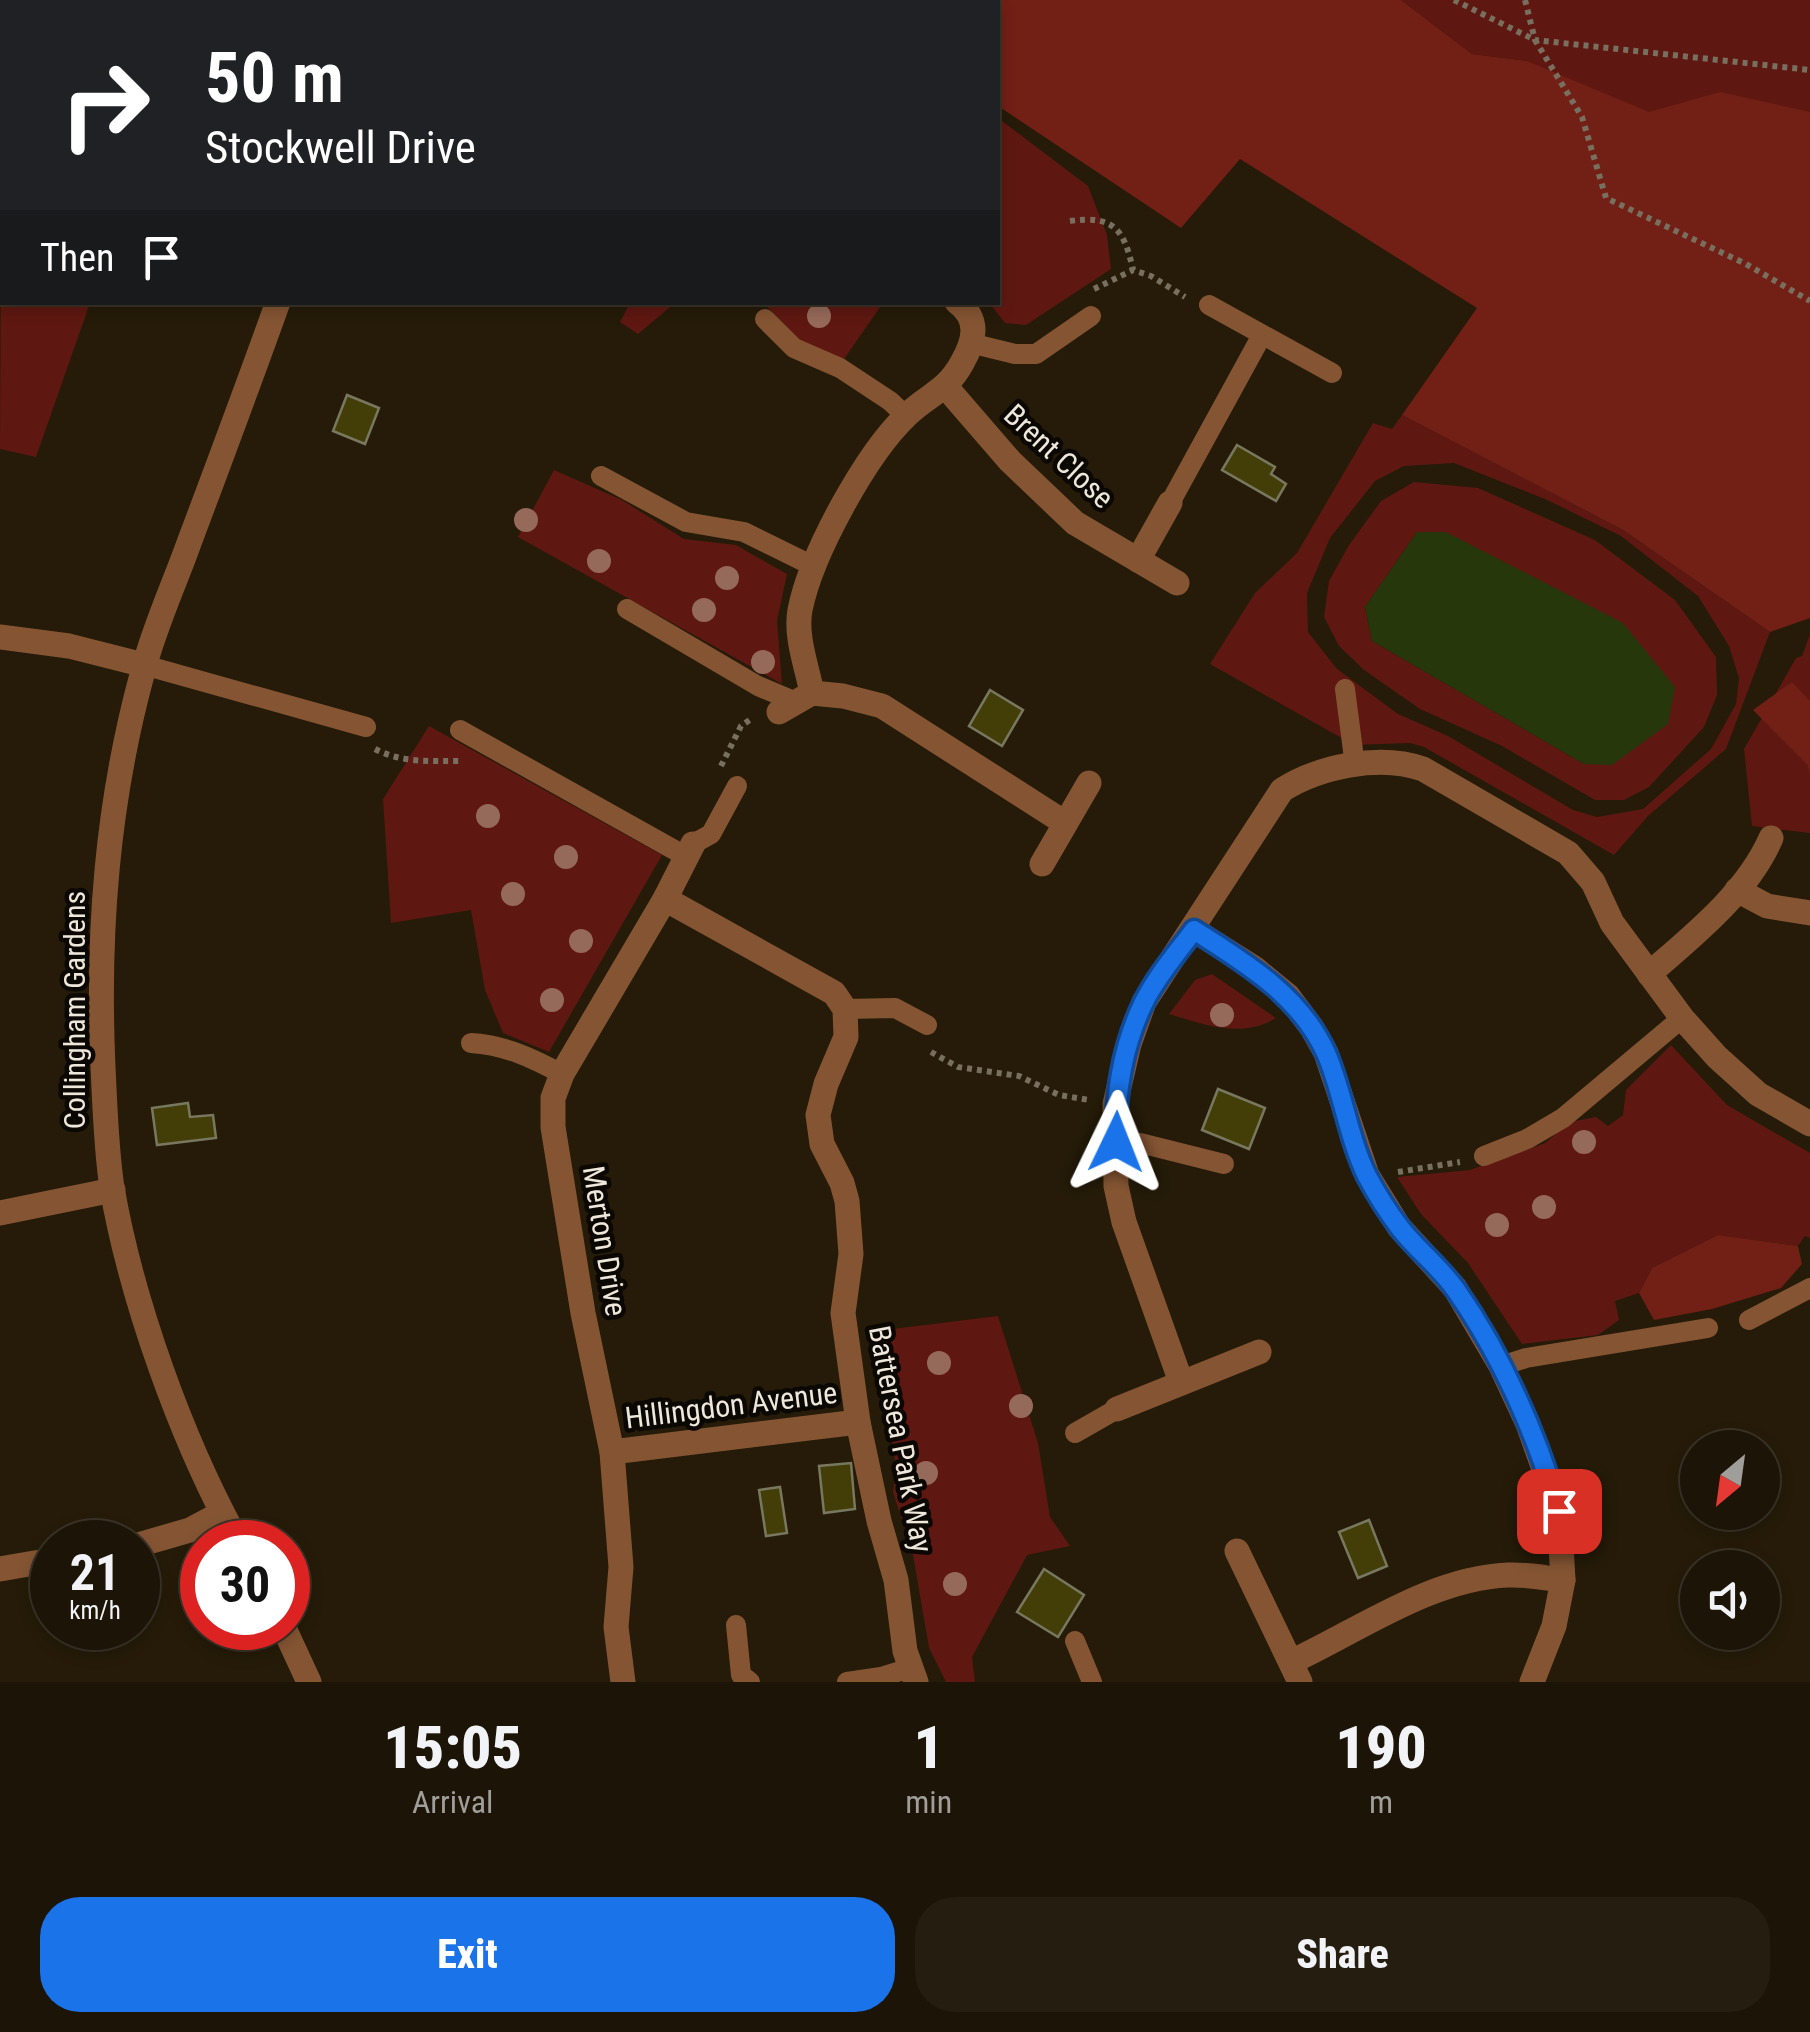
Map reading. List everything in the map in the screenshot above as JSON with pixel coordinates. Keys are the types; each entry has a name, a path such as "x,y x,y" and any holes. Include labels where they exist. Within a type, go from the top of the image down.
{"street":[{"name":"Collingham Gardens","path":"226,1520 172,1397 144,1310 113,1190 100,996 102,914 118,771 144,665 277,305"},
{"path":"961,305 969,311 975,326 964,359 946,388 906,416 876,454 811,565 799,614 802,649 795,703 843,696 882,706 1065,823"},
{"name":"Brent Close","path":"946,388 1010,461 1075,523 1178,583"},
{"path":"1138,560 1170,503"},
{"path":"0,638 69,646 144,665"},
{"path":"1181,1382 1124,1222 1116,1186 1115,1104 1144,1002 1282,790 1304,776 1403,762 1423,769 1568,853 1592,882 1612,923 1682,1018 1758,1094 1810,1124"},
{"path":"1042,864 1089,783"},
{"path":"1649,974 1695,935 1760,864 1771,838"},
{"name":"Merton Drive","path":"623,1682 616,1627 620,1567 612,1452 582,1313 553,1127 553,1098 562,1074 690,851"},
{"path":"1736,890 1766,906 1810,913"},
{"path":"665,900 834,993 844,1009"},
{"path":"1194,930 1254,968 1288,996 1312,1028 1326,1053 1367,1176 1400,1228 1455,1288 1501,1366 1546,1466 1559,1511 1562,1580 1554,1626 1532,1682"},
{"name":"Battersea Park Way","path":"844,1009 846,1037 818,1114 822,1144 842,1183 846,1201 851,1254 843,1314 858,1422 896,1580 905,1651 913,1675"},
{"path":"0,1213 113,1190"},
{"path":"1117,1409 1259,1352"},
{"name":"Hillingdon Avenue","path":"612,1452 858,1422"},
{"path":"160,1539 190,1530 222,1513"},
{"path":"1237,1551 1295,1672 1380,1614 1468,1581 1509,1575 1562,1580"},
{"path":"0,1569 30,1564"},
{"path":"295,1650 310,1682"}],"lane":[{"path":"1209,305 1332,373"},
{"path":"970,344 1015,354 1036,354 1091,316"},
{"path":"766,319 794,348 840,368 906,416"},
{"path":"1170,503 1262,335"},
{"path":"601,476 686,522 744,532 811,565"},
{"path":"626,610 795,703"},
{"path":"144,665 363,734"},
{"path":"1345,690 1354,766"},
{"path":"460,730 690,851 711,834 737,786"},
{"path":"844,1009 895,1008 927,1025"},
{"path":"1484,1156 1527,1140 1563,1118 1682,1018"},
{"path":"471,1043 495,1044 562,1074"},
{"path":"1116,1142 1224,1164"},
{"path":"1749,1320 1810,1288"},
{"path":"1501,1366 1526,1358 1708,1328"},
{"path":"1075,1432 1117,1409"},
{"path":"736,1625 741,1674 750,1682"},
{"path":"1074,1641 1092,1682"},
{"path":"847,1682 913,1675"}],"path":[{"path":"1454,0 1535,40 1810,70"},
{"path":"1525,0 1535,40 1582,118 1606,198 1746,264 1810,300"},
{"path":"1070,221 1093,218 1115,226 1128,246 1133,270"},
{"path":"363,734 391,757 466,762"},
{"path":"926,1049 958,1067 1019,1076 1059,1095 1115,1104"},
{"path":"1367,1176 1430,1169 1484,1156"}],"shaded area":[{"path":"1000,0 1401,0 1472,54 1527,61 1649,112 1720,92 1810,112 1810,618 1770,632 1623,530 1402,415 1477,308 1240,159 1181,228 1000,107"},
{"path":"1401,0 1810,0 1810,276 1527,61 1472,54"},
{"path":"1000,120 1088,186 1107,235 1111,269 1026,325 1005,323 991,305 1000,305"},
{"path":"1,305 89,305 36,457 0,449"},
{"path":"628,305 673,305 638,334 620,322"},
{"path":"766,305 882,305 844,359 800,341"},
{"path":"1402,415 1623,530 1770,632 1726,749 1648,816 1614,855 1424,747 1410,743 1354,745 1210,664 1255,593 1297,553 1373,423 1392,429","holes":["1454,463 1545,499 1621,536 1698,596 1729,646 1739,678 1736,704 1711,749 1643,809 1597,817 1573,810 1448,736 1398,714 1337,669 1308,632 1307,593 1330,538 1375,481 1404,466"]},
{"path":"554,470 622,500 684,539 736,545 787,574 777,621 782,684 518,537"},
{"path":"1414,482 1478,488 1595,540 1675,600 1716,657 1717,695 1704,727 1649,787 1624,800 1595,800 1502,746 1420,709 1364,670 1339,646 1324,617 1329,581 1381,501","holes":["1417,532 1584,764 1372,641 1365,607"]},
{"path":"1417,532 1446,532 1623,623 1675,687 1668,724 1612,765 1584,764 1372,641 1365,607"},
{"path":"1810,634 1810,833 1752,826 1744,749 1796,658 1802,656"},
{"path":"1792,682 1810,701 1810,775 1808,765 1753,710"},
{"path":"429,726 662,855 549,1052 503,1033 485,990 471,910 391,923 383,799"},
{"path":"1212,974 1276,1018 1237,1029 1169,1014 1195,980"},
{"path":"1671,1045 1727,1105 1810,1153 1810,1238 1805,1236 1798,1246 1718,1235 1652,1268 1639,1293 1615,1301 1619,1320 1598,1335 1522,1344 1468,1263 1421,1214 1397,1177 1470,1170 1545,1143 1570,1122 1596,1117 1608,1126 1623,1115 1626,1090"},
{"path":"1718,1235 1798,1246 1802,1264 1781,1288 1712,1309 1654,1320 1639,1293 1652,1268"},
{"path":"998,1316 1038,1443 1050,1517 1070,1546 1027,1555 972,1657 975,1682 946,1682 929,1648 913,1555 893,1492 896,1467 876,1331"}],"building":[{"path":"347,395 379,408 365,444 333,431"},
{"path":"1237,445 1275,467 1271,474 1286,484 1276,501 1222,470"},
{"path":"990,690 1023,710 1002,746 969,726"},
{"path":"1218,1089 1265,1108 1249,1149 1202,1130"},
{"path":"188,1103 190,1117 213,1115 216,1138 157,1145 152,1108"},
{"path":"851,1463 855,1509 824,1513 819,1466"},
{"path":"780,1487 787,1533 766,1536 759,1490"},
{"path":"1369,1520 1387,1566 1358,1578 1339,1532"},
{"path":"1044,1569 1084,1595 1058,1637 1017,1612"}],"route":[{"path":"1116,1142 1115,1104 1144,1002 1194,930 1254,968 1288,996 1312,1028 1326,1053 1367,1176 1400,1228 1455,1288 1501,1366 1546,1466 1559,1511"}]}
